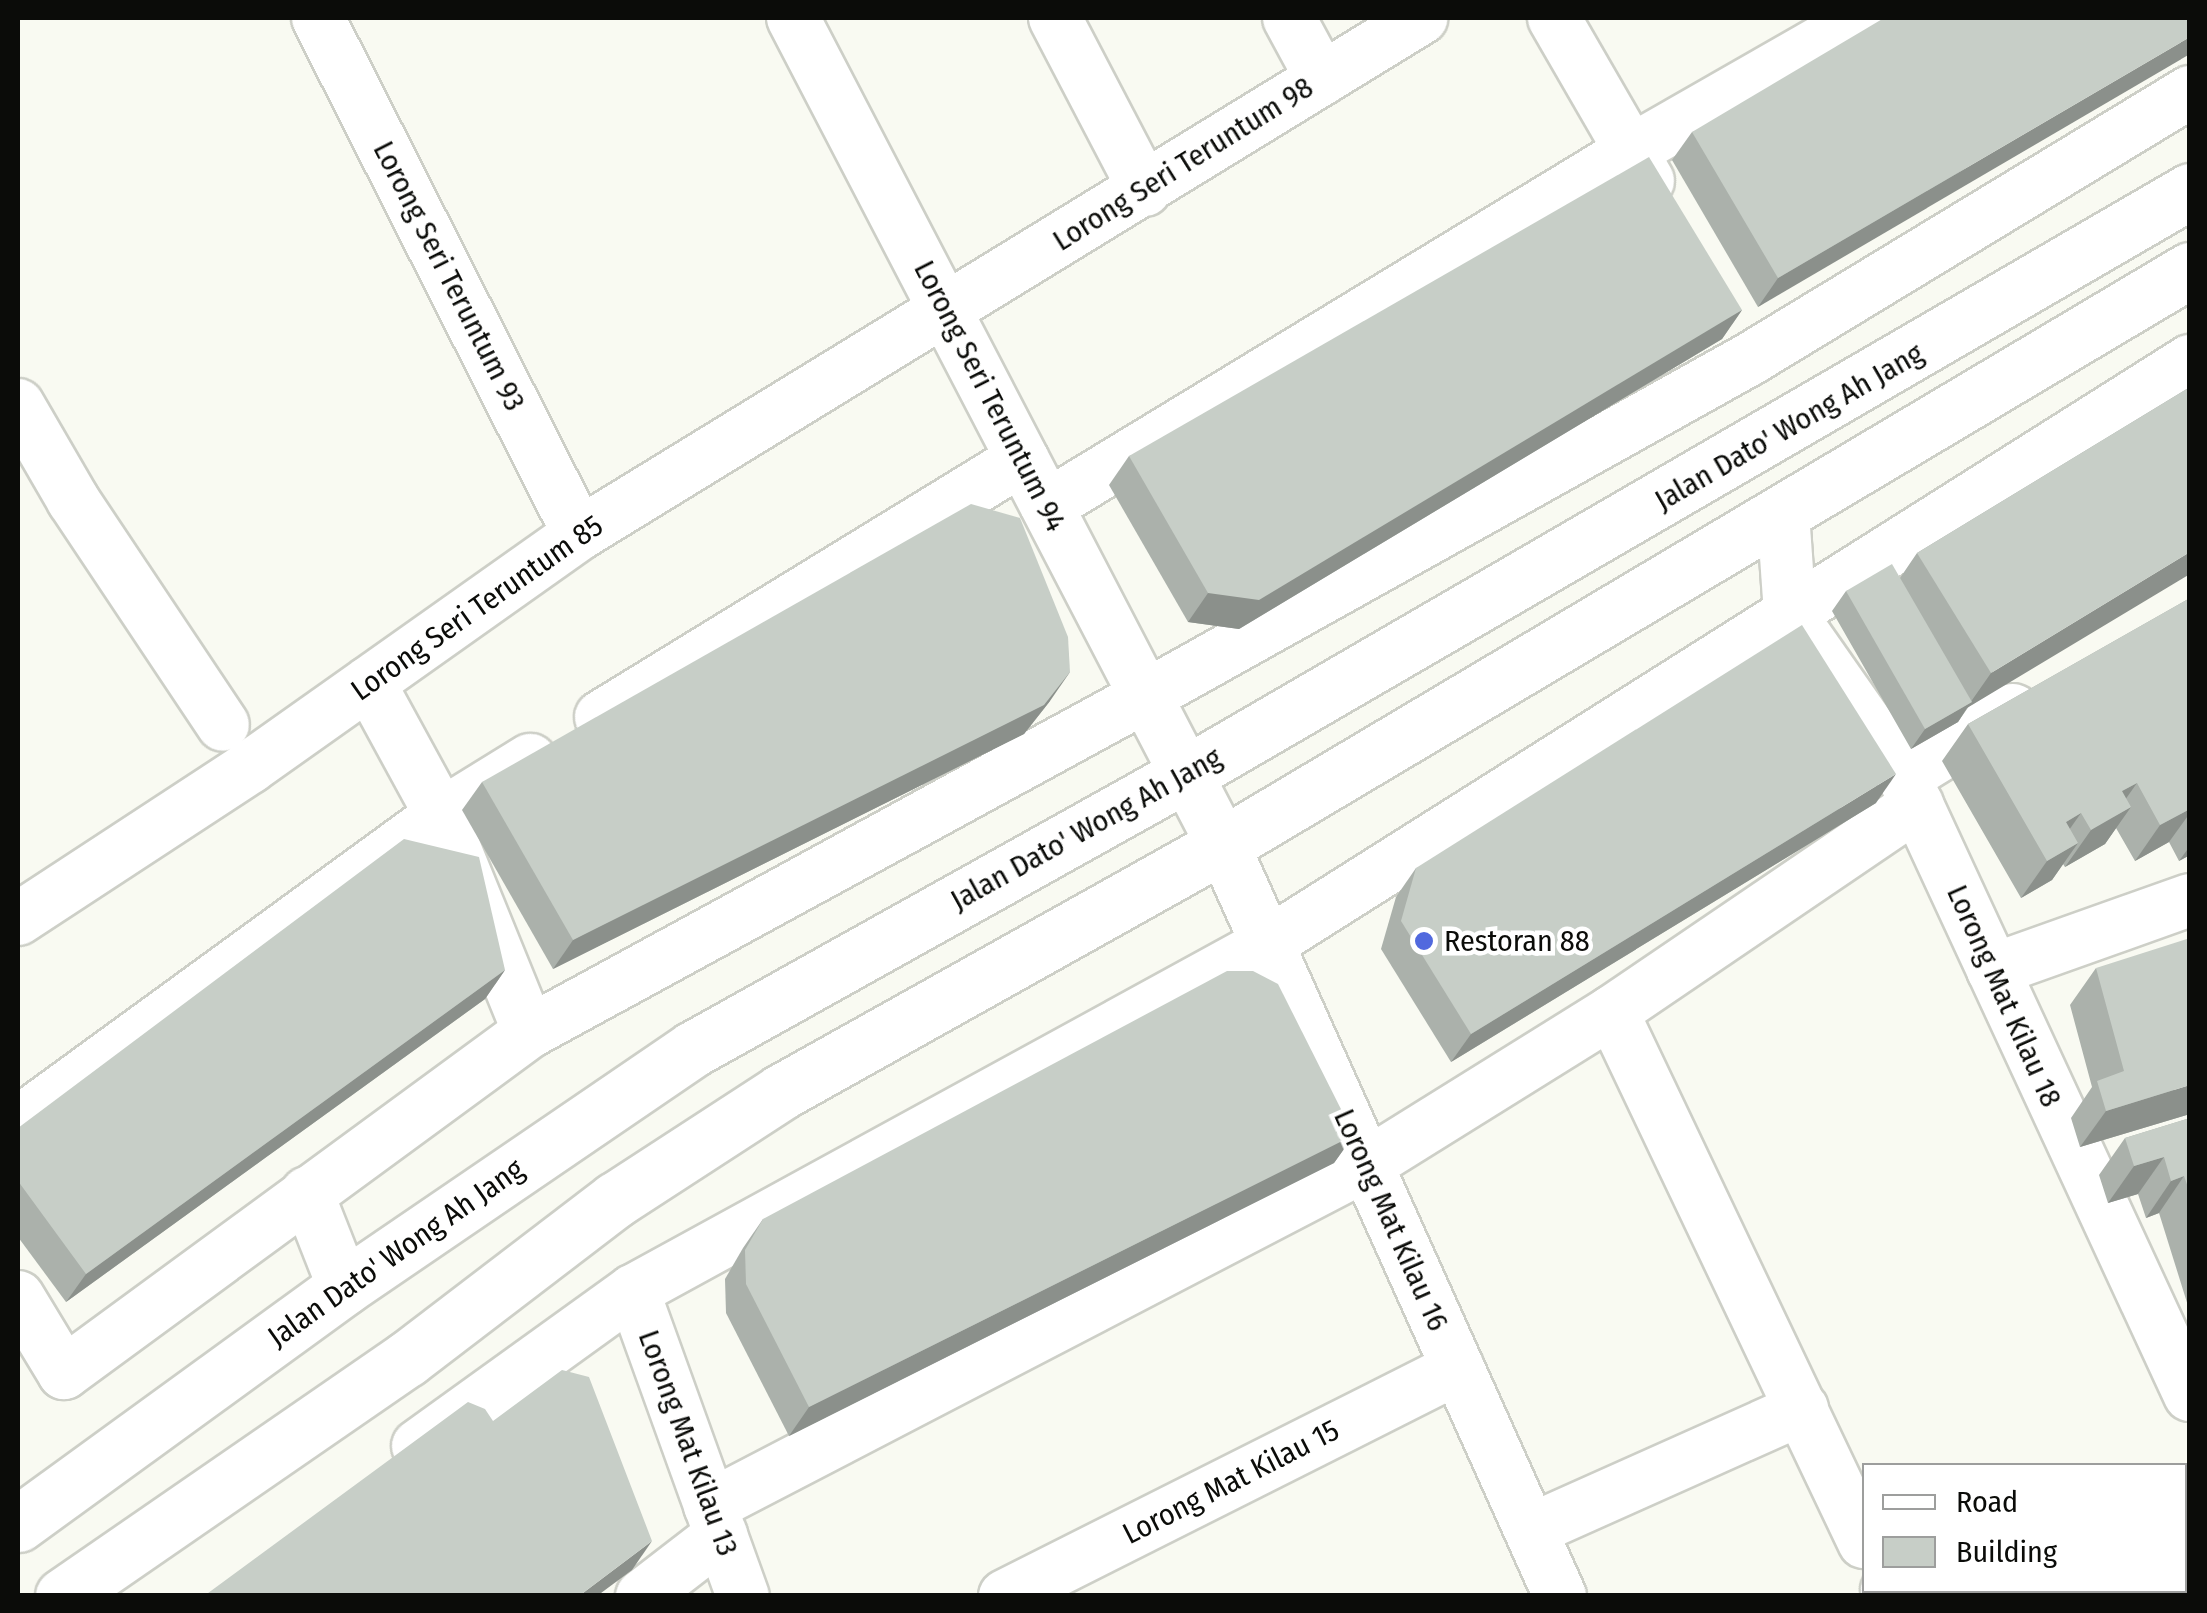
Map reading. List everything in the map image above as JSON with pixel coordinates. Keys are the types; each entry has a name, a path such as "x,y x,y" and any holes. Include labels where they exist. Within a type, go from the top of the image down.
{"main road":[{"name":"Jalan Dato' Wong Ah Jang","path":"18,1524 344,1286 693,1049 1186,774 1790,427 2190,190"},
{"path":"63,1596 407,1359 615,1200 780,1092 1223,844 2190,270"}],"street":[{"name":"Lorong Seri Teruntum 93","path":"318,18 579,534"},
{"name":"Lorong Seri Teruntum 94","path":"793,18 1223,844"},
{"path":"1055,18 1144,190"},
{"path":"1289,18 1322,79"},
{"name":"Lorong Seri Teruntum 98","path":"944,309 1421,18"},
{"path":"1554,18 1668,214"},
{"path":"1047,506 1630,150 1863,18"},
{"path":"18,1298 64,1373 528,1032 1146,696 1750,358 2190,92"},
{"name":"Lorong Seri Teruntum 85","path":"18,919 250,768 579,534 944,309"},
{"path":"1723,310 1790,427"},
{"path":"382,1472 633,1291 1268,944 2190,362"},
{"path":"18,406 74,500 222,725"},
{"path":"18,1123 441,815 1022,459"},
{"path":"1783,512 1790,613"},
{"name":"Lorong Mat Kilau 18","path":"1790,613 1910,791 2078,1163 2187,1383"},
{"path":"369,683 441,815 528,1032"},
{"path":"642,1596 716,1520 1366,1164 1612,1012 2055,684"},
{"name":"Lorong Mat Kilau 16","path":"1223,844 1560,1596"},
{"path":"1993,970 2190,900"},
{"path":"1612,1012 1862,1538"},
{"path":"2078,1163 2134,1146"},
{"path":"307,1193 344,1286"},
{"name":"Lorong Mat Kilau 13","path":"633,1291 743,1596"},
{"name":"Lorong Mat Kilau 15","path":"1005,1596 1458,1368"},
{"path":"1531,1530 1802,1409"}],"building":[{"path":"1884,18 2190,18 2190,37 1778,278 1692,132"},
{"path":"1649,157 1742,310 1259,600 1208,593 1129,456"},
{"path":"2190,387 2190,552 1991,673 1917,553"},
{"path":"971,504 1020,518 1068,637 1070,672 1044,705 573,940 482,782"},
{"path":"1892,564 1972,702 1925,729 1846,591"},
{"path":"2190,598 2190,809 2160,825 2137,783 2122,791 2131,807 2091,830 2081,813 2066,822 2078,843 2047,861 1968,724"},
{"path":"1802,625 1896,774 1471,1034 1401,921 1416,868"},
{"path":"404,839 479,857 505,970 86,1274 18,1181 18,1128"},
{"path":"2190,938 2190,1085 2106,1111 2097,1081 2124,1071 2096,968"},
{"path":"1227,971 1253,971 1278,984 1354,1135 809,1407 746,1284 745,1250 763,1219"},
{"path":"2190,1118 2190,1193 2184,1176 2171,1181 2164,1157 2134,1166 2125,1138"},
{"path":"562,1370 589,1377 652,1541 579,1596 204,1596 468,1402 485,1409 493,1421"}],"place":[{"name":"Restoran 88","path":"1424,941"}]}
